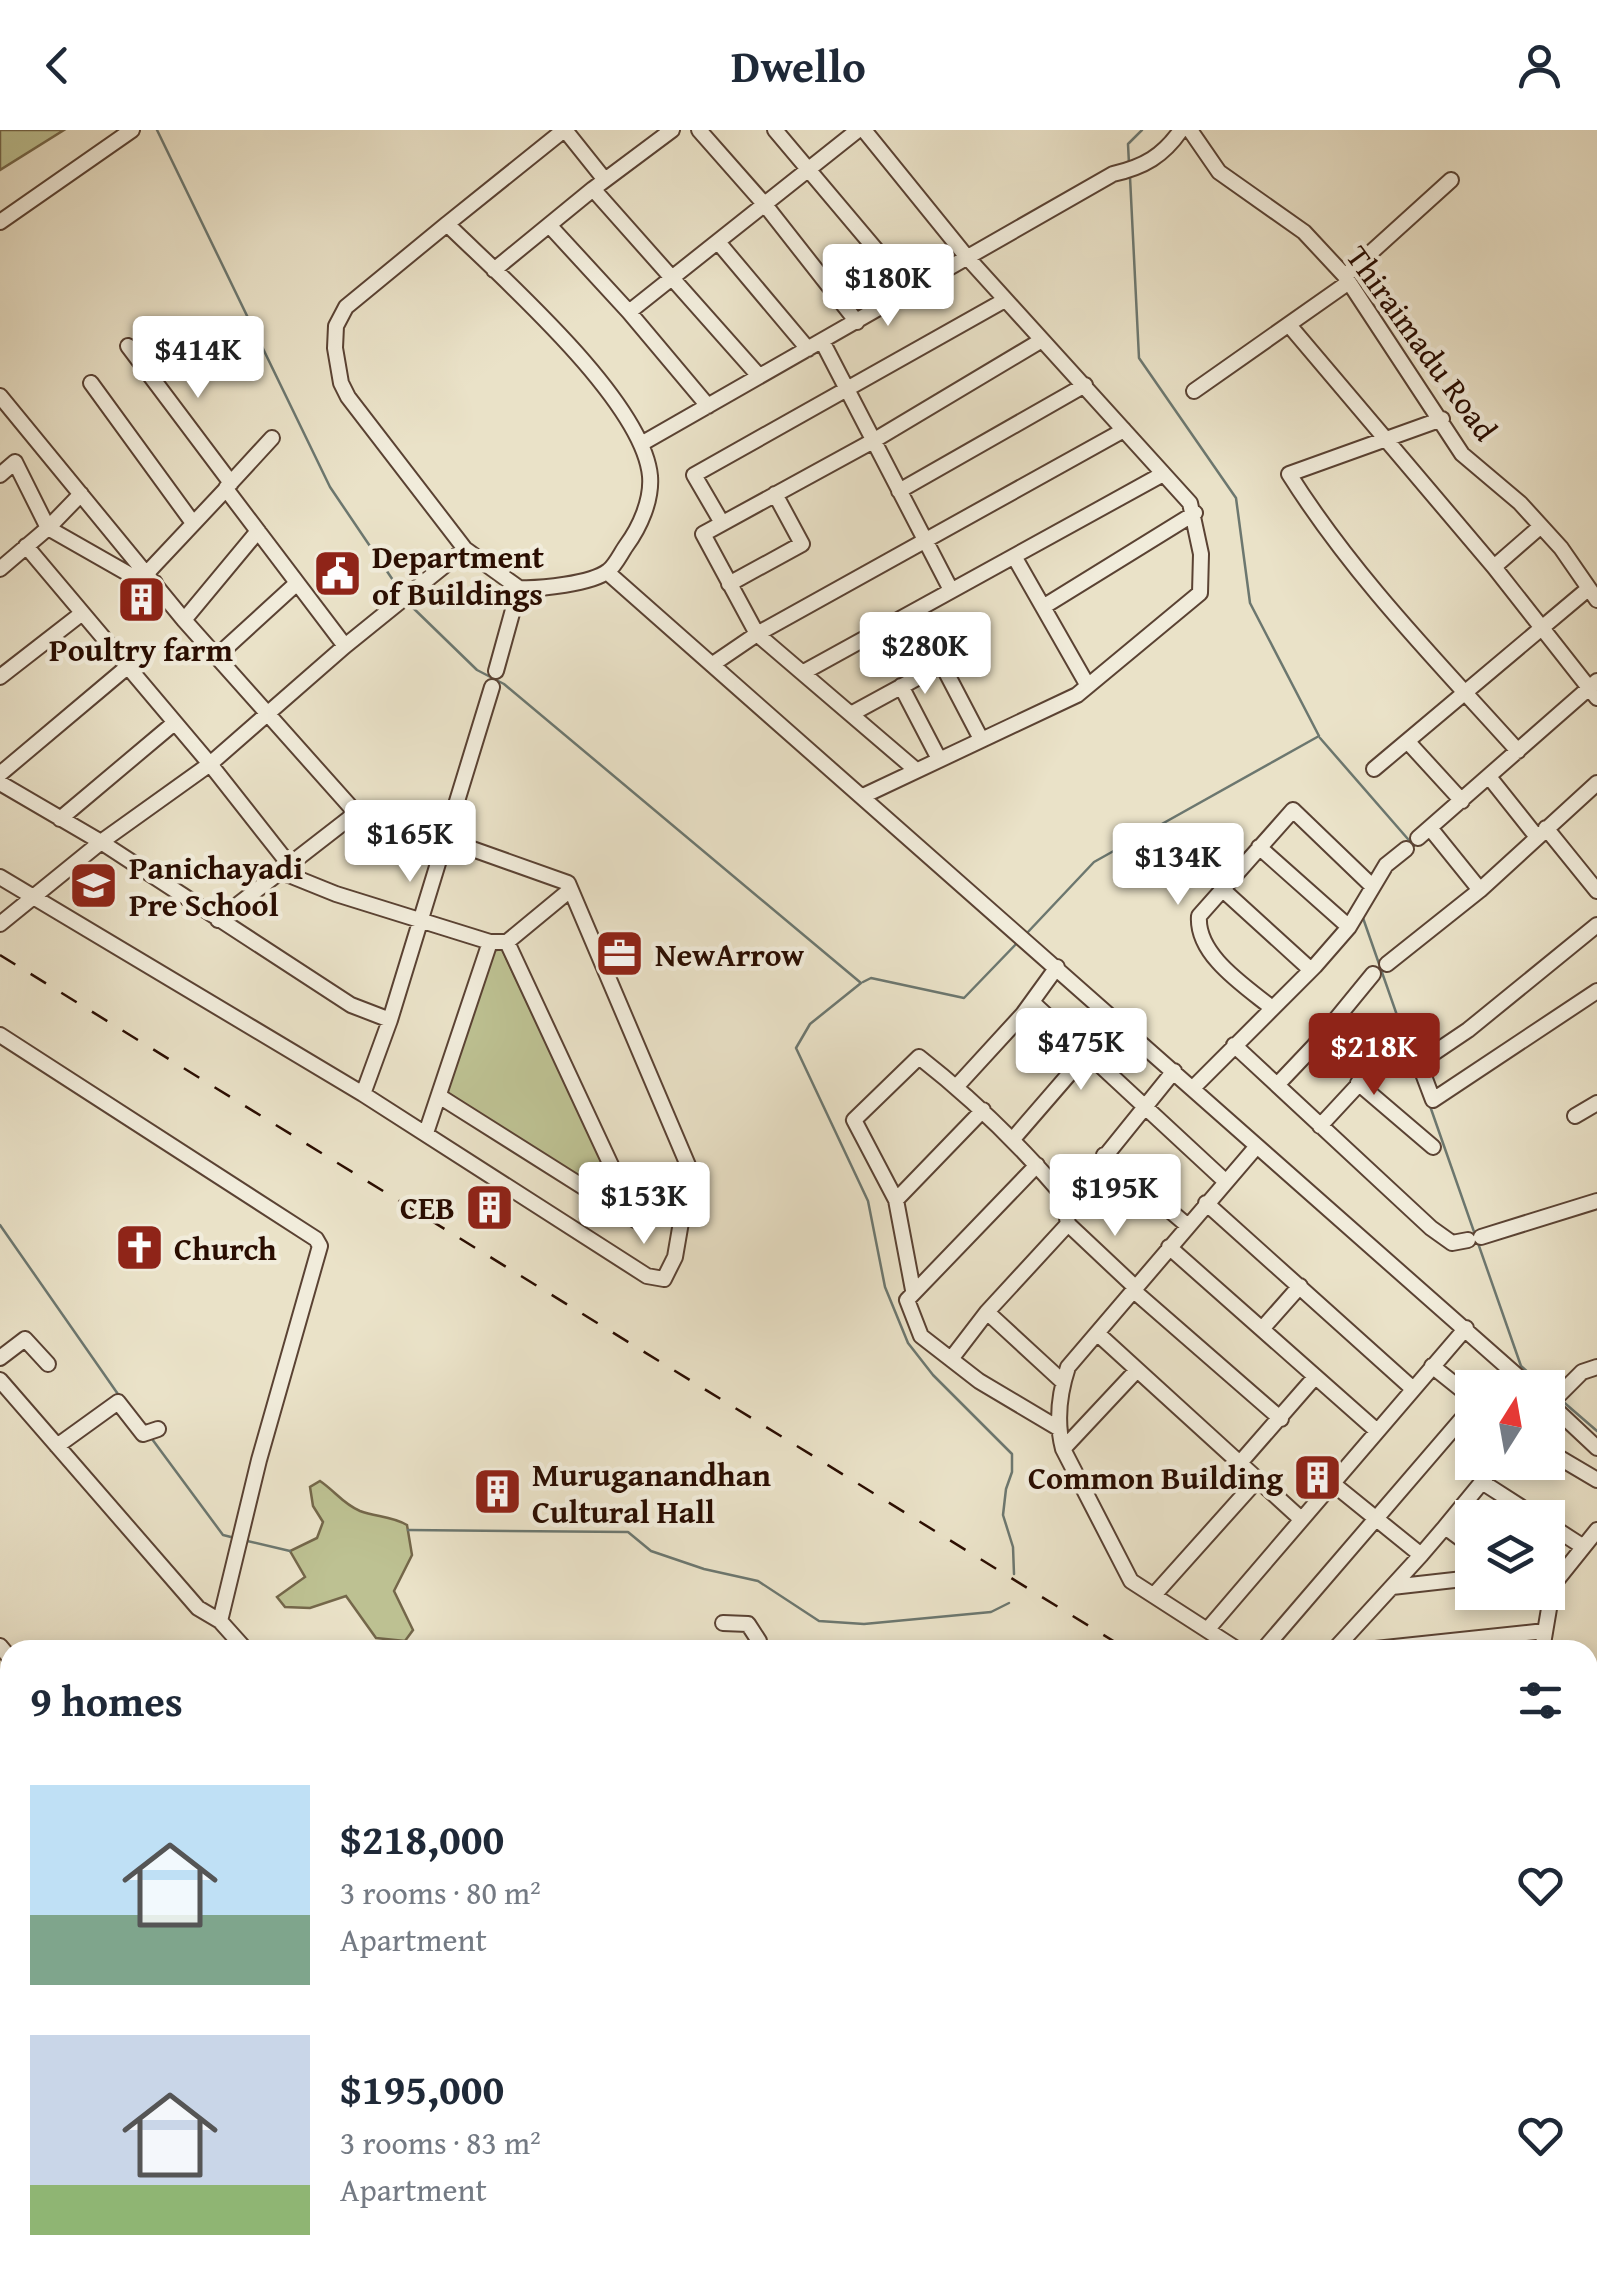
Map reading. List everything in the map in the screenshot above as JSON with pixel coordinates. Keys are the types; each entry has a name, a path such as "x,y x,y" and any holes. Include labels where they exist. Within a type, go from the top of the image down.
{"street":[{"path":"0,222 132,130"},
{"path":"447,224 598,377 622,408 642,444 651,480 640,527 608,572 574,582 519,588 465,548 348,397 341,383 335,348 336,326 346,307 447,224 565,130 599,184 673,278 759,376"},
{"path":"494,270 672,130"},
{"path":"699,130 766,206 856,322"},
{"path":"776,130 910,290"},
{"path":"629,312 861,130 966,256 1085,385 1195,513 1201,554 1200,593 1174,618 1078,695 863,796"},
{"path":"642,444 1113,174 1141,168 1168,150 1181,130"},
{"name":"Thiraimadu Road","path":"1190,130 1219,172 1304,232 1347,279 1462,454 1520,503 1562,548 1593,594"},
{"path":"1194,391 1290,325 1347,279 1450,180"},
{"path":"549,226 629,312 708,406"},
{"path":"718,242 815,345 847,390 951,590"},
{"path":"722,524 694,474 1005,300"},
{"path":"1193,1088 1349,927 1386,865 1594,689 1290,325"},
{"path":"916,770 757,634 703,534 872,441 1042,340"},
{"path":"128,346 258,531 345,646"},
{"path":"92,384 193,524"},
{"path":"899,491 1085,385"},
{"path":"0,396 184,620 356,814 447,840 568,883 690,1170 674,1257 664,1279 648,1276 363,1094 0,878"},
{"path":"1442,419 1289,474 1328,535 1518,752"},
{"path":"713,664 757,634 1124,430"},
{"path":"151,578 193,524 272,438"},
{"path":"0,475 14,462 48,528 134,577 151,578"},
{"path":"804,672 1163,474"},
{"path":"0,569 81,494"},
{"path":"729,584 802,544 774,494"},
{"path":"1043,608 1195,513"},
{"path":"1494,567 1541,526"},
{"path":"184,620 258,531"},
{"path":"26,546 172,724 210,764 284,867 336,894 490,942 507,942 570,890"},
{"path":"0,924 101,842 210,764 465,548"},
{"path":"1015,558 1088,686"},
{"path":"608,572 1512,1370"},
{"path":"216,657 296,583"},
{"path":"363,1094 447,840 519,588"},
{"path":"1374,769 1541,628 1593,594"},
{"path":"0,678 81,614"},
{"path":"852,714 939,666 946,672 981,740"},
{"path":"0,774 126,668"},
{"path":"901,686 939,759"},
{"path":"60,818 172,724"},
{"path":"1408,742 1462,801"},
{"path":"1490,778 1597,891"},
{"path":"0,783 101,842 351,1006 390,1020"},
{"path":"1387,964 1480,890 1597,783"},
{"path":"1272,1008 1210,952 1198,928 1199,916 1294,810 1371,885"},
{"path":"218,920 356,814"},
{"path":"1430,828 1480,890"},
{"path":"1260,847 1349,927"},
{"path":"1222,889 1311,970"},
{"path":"1597,925 1481,1020 1418,1063 1433,1100 1597,991"},
{"path":"426,1133 490,942"},
{"path":"439,1096 636,1221 507,942"},
{"path":"957,1086 1032,1002 1057,967"},
{"path":"1277,1086 1373,974"},
{"path":"1032,1002 1226,1181"},
{"path":"1013,1139 1116,1020"},
{"path":"0,1035 241,1188 316,1239 320,1246 220,1622"},
{"path":"1320,1126 1398,1043"},
{"path":"1234,1045 1430,1228 1452,1244 1594,1207"},
{"path":"913,1290 896,1200 854,1120 920,1057 1013,1139 1067,1200"},
{"path":"1174,1071 1067,1200 1068,1224 1281,1419"},
{"path":"1358,1084 1433,1147"},
{"path":"1575,1116 1597,1103"},
{"path":"896,1200 983,1110"},
{"path":"1222,1640 1132,1581 1063,1449 1058,1428 1068,1367 1257,1146"},
{"path":"1104,1155 1188,1226"},
{"path":"1037,1165 907,1300 921,1336 979,1381 1058,1428"},
{"path":"1206,1203 1412,1388"},
{"path":"951,1359 1068,1224"},
{"path":"1169,1247 1377,1430"},
{"path":"1262,1329 1300,1286"},
{"path":"988,1312 1063,1382"},
{"path":"1207,1630 1466,1328"},
{"path":"1098,1334 1300,1519"},
{"path":"0,1358 24,1339 48,1364"},
{"path":"1432,1366 1455,1384"},
{"path":"1565,1389 1582,1372 1597,1367"},
{"path":"1063,1449 1137,1370"},
{"path":"1239,1464 1314,1376"},
{"path":"0,1380 198,1608 220,1622 237,1640"},
{"path":"57,1446 118,1402 143,1434 158,1429"},
{"path":"1565,1412 1597,1448"},
{"path":"1271,1640 1455,1426"},
{"path":"1565,1462 1597,1480"},
{"path":"1154,1595 1257,1480"},
{"path":"1343,1640 1482,1482 1510,1500"},
{"path":"1332,1483 1421,1554"},
{"path":"1444,1528 1455,1535"},
{"path":"1565,1566 1597,1530"},
{"path":"1565,1535 1582,1546"},
{"path":"1392,1587 1455,1580"},
{"path":"1543,1640 1547,1610"},
{"path":"723,1623 748,1624 758,1640"},
{"path":"1460,1640 1544,1631"},
{"path":"1528,2282 1537,2282"}],"green space":[{"path":"0,130 64,130 0,170"},
{"path":"502,949 624,1208 445,1091 491,951"},
{"path":"320,1481 354,1508 407,1525 412,1555 394,1591 413,1630 406,1640 376,1638 346,1596 310,1608 285,1607 277,1597 305,1577 290,1551 317,1538 323,1522 313,1506 310,1487"}],"waterway":[{"path":"157,130 330,487 401,592"},
{"path":"1129,164 1128,144 1142,130"},
{"path":"1027,933 1094,862 1319,736 1250,603 1236,498 1139,358 1130,177"},
{"path":"408,603 477,670 504,684 861,983 810,1024 796,1048 868,1201 885,1287 908,1343 933,1375 1012,1454 1003,1515 1013,1547 1014,1574"},
{"path":"1320,738 1414,846 1411,848"},
{"path":"1363,918 1413,1061"},
{"path":"863,982 871,978 964,998 1018,942"},
{"path":"1430,1106 1526,1370"},
{"path":"0,1225 120,1397"},
{"path":"1565,1403 1597,1431"},
{"path":"152,1439 223,1535 235,1538"},
{"path":"408,1530 628,1532 651,1551 704,1569 758,1581 819,1621 864,1624 991,1612 1009,1603"},
{"path":"243,1540 290,1551"}],"railway":[{"path":"0,955 1112,1640"}],"place":[{"name":"Department of Buildings","path":"337,574"},
{"name":"Poultry farm","path":"141,599"},
{"name":"Panichayadi Pre School","path":"94,885"},
{"name":"NewArrow","path":"620,954"},
{"name":"CEB","path":"490,1207"},
{"name":"Church","path":"139,1248"},
{"name":"Common Building","path":"1318,1477"},
{"name":"Muruganandhan Cultural Hall","path":"497,1492"}]}
